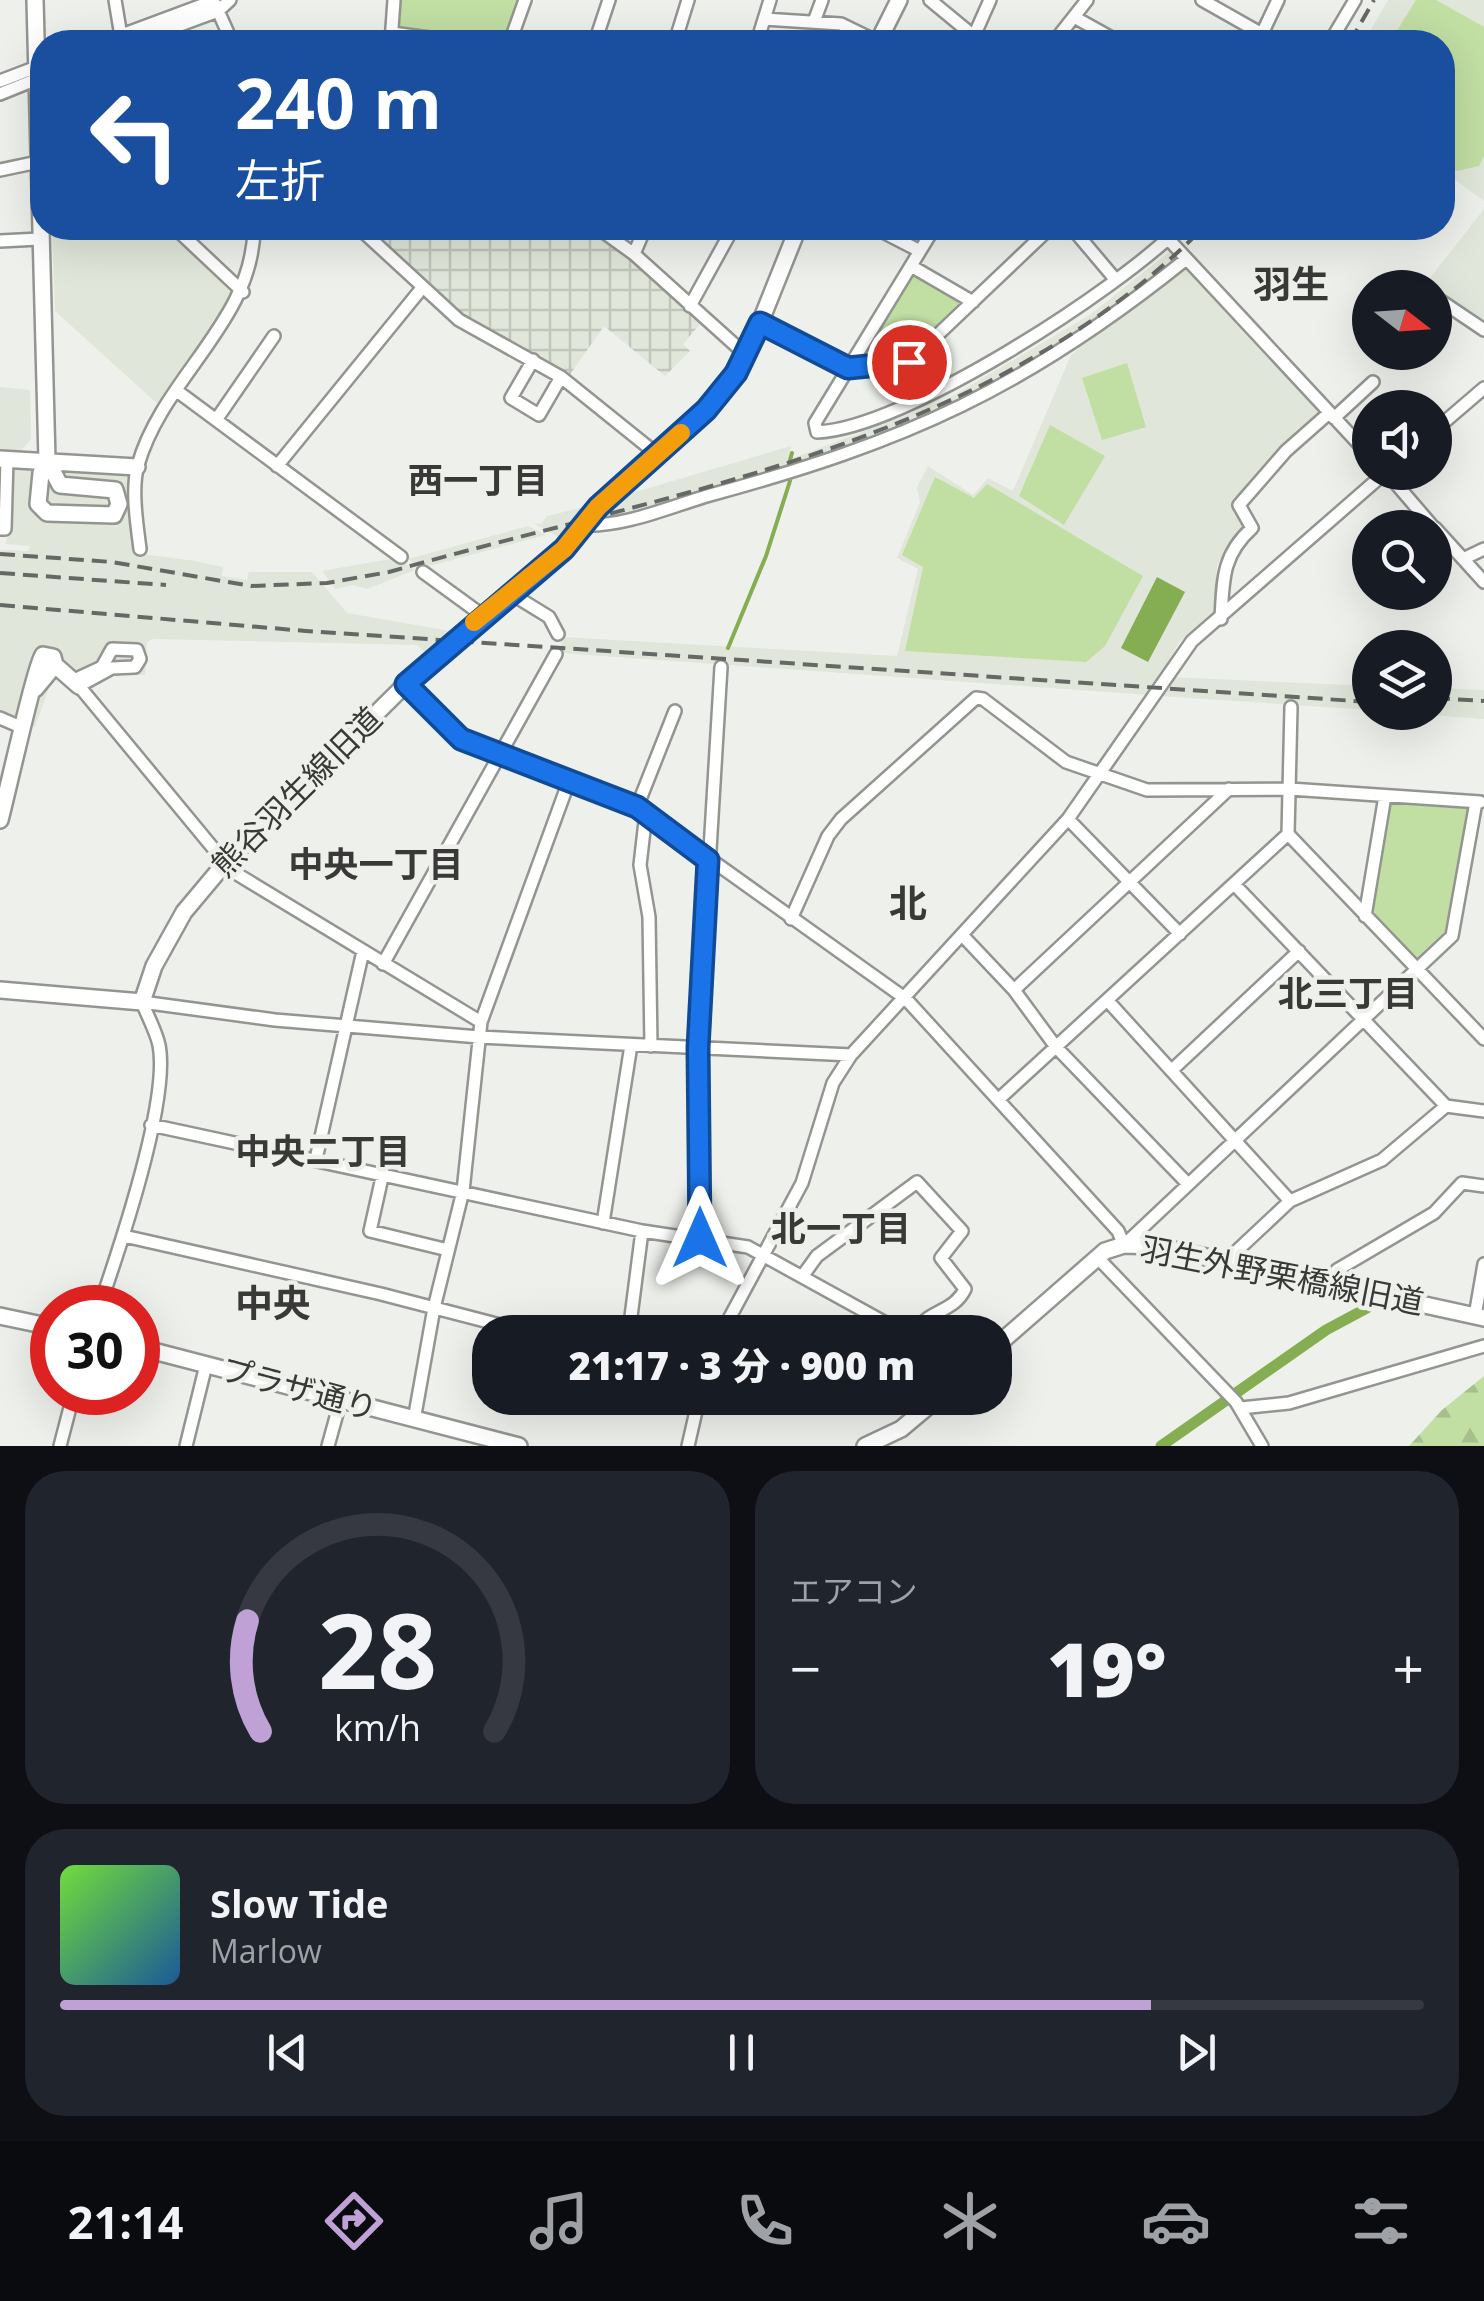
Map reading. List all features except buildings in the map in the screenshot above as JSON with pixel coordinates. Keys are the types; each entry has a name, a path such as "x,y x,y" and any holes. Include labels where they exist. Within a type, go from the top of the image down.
{"street":[{"path":"35,0 37,30"},
{"path":"116,0 120,30"},
{"path":"139,30 230,0"},
{"path":"392,30 394,0"},
{"path":"514,30 524,0"},
{"path":"599,30 609,0"},
{"path":"679,30 688,0"},
{"path":"761,30 770,0"},
{"path":"815,20 822,0"},
{"path":"884,30 899,0"},
{"path":"930,0 966,30"},
{"path":"980,30 990,0"},
{"path":"1064,30 1087,0"},
{"path":"1202,0 1248,30"},
{"path":"1264,30 1278,0"},
{"path":"1337,30 1356,0"},
{"path":"160,30 215,4"},
{"path":"215,4 227,30"},
{"path":"1074,17 1097,30"},
{"path":"764,19 815,20 853,30"},
{"path":"0,81 30,79"},
{"path":"0,94 30,82"},
{"path":"0,170 30,164"},
{"path":"0,241 30,240"},
{"path":"40,240 47,460 38,497 42,511 114,515 119,504 115,490 60,485 47,460"},
{"path":"188,240 243,292"},
{"path":"140,549 137,466 176,391 243,292 254,256 254,240"},
{"path":"372,240 459,320 561,377 658,454"},
{"path":"615,240 745,354"},
{"path":"634,254 640,240"},
{"path":"690,306 726,240"},
{"name":"熊谷羽生線旧道","path":"142,1002 154,966 184,912 226,862 406,684 482,615 564,549 605,500 724,390 760,323 793,240"},
{"path":"899,240 920,251"},
{"path":"927,240 815,424 817,432 872,418 1013,348 1167,240"},
{"path":"760,323 848,368 909,362 1038,240"},
{"path":"1082,240 1116,279"},
{"path":"1169,240 1352,438"},
{"path":"584,525 798,472 936,422 1068,349 1185,260"},
{"path":"911,266 973,302"},
{"path":"278,466 422,288"},
{"path":"1452,309 1484,330"},
{"path":"216,420 274,336"},
{"path":"534,360 511,398 539,414 561,377"},
{"path":"909,362 924,395"},
{"path":"1220,619 1224,562 1252,528 1239,506 1286,452 1373,382"},
{"path":"1452,415 1484,388"},
{"path":"176,391 401,557"},
{"path":"0,529 5,529 4,459 137,466"},
{"path":"732,1315 802,1183 833,1083 852,1054 1068,819 1174,662 1386,472 1419,510"},
{"path":"1452,547 1484,582"},
{"path":"1463,558 1484,550"},
{"path":"422,572 482,615"},
{"path":"510,593 549,617 558,634"},
{"path":"112,648 139,653 139,662 133,668 112,668 77,683 102,667 112,648"},
{"path":"384,964 556,654"},
{"path":"0,820 35,689 38,658 50,656 54,665 77,683 232,870 480,1022"},
{"path":"700,1238 698,1048 721,667"},
{"path":"406,684 461,739 642,810 708,860 791,919 906,998 1118,1232 1124,1245 1186,1182 1454,932 1480,802 1290,789 1147,790 1099,777 1066,762 983,699 976,698 840,819 828,836 791,919"},
{"path":"1000,1099 1288,834 1291,707"},
{"path":"651,1046 649,917 640,865 642,810 675,710"},
{"path":"0,718 23,728"},
{"path":"414,1420 434,1308 463,1191 480,1022 569,781"},
{"path":"1014,990 1229,789"},
{"path":"1365,916 1385,796"},
{"path":"1068,819 1180,934"},
{"path":"1288,834 1484,1039"},
{"path":"1234,884 1446,1106 1484,1111"},
{"path":"963,936 1014,990 1056,1046 1186,1182"},
{"path":"316,1159 363,951"},
{"path":"1172,1070 1298,951"},
{"path":"0,990 142,1002 275,1020 479,1037 852,1054"},
{"path":"1107,1000 1290,1201"},
{"path":"107,1285 124,1236 151,1125 159,1044 142,1002"},
{"path":"603,1223 632,1045"},
{"path":"1226,1262 1290,1201 1382,1160 1446,1106"},
{"path":"151,1125 642,1232 748,1246 873,1315"},
{"path":"383,1173 370,1230 448,1250"},
{"path":"804,1274 817,1256 917,1182 962,1234 941,1258 965,1289 950,1307 928,1315"},
{"path":"1330,1284 1337,1270 1434,1213 1462,1183 1484,1186"},
{"path":"631,1315 642,1232"},
{"path":"124,1236 472,1318"},
{"name":"羽生外野栗橋線旧道","path":"1012,1332 1097,1257 1124,1245 1156,1246 1480,1317"},
{"path":"1097,1257 1235,1402 1262,1446"},
{"path":"1480,1317 1484,1264"},
{"path":"0,1316 30,1322"},
{"path":"1235,1402 1290,1403 1484,1346"},
{"name":"プラザ通り","path":"160,1352 519,1446"},
{"path":"186,1446 206,1364"},
{"path":"328,1446 341,1398"},
{"path":"60,1446 68,1415"},
{"path":"688,1446 695,1415"},
{"path":"865,1446 893,1440 920,1415"}],"shaded area":[{"path":"1388,0 1484,0 1484,201 1455,180 1455,30 1371,30"},
{"path":"1484,209 1484,323 1452,301 1452,270 1436,270"},
{"path":"52,240 184,240 239,292 162,408 55,311"},
{"path":"380,240 611,240 633,255 700,324 683,344 690,351 665,376 604,326 569,376 465,316"},
{"path":"1169,252 1177,260 1075,338 925,421 776,473 595,520 608,506 632,493 791,446 789,458 796,457 944,401 1091,314"},
{"path":"1178,269 1188,270 1322,414 1233,505 1247,528 1235,537 1217,565 1214,614 1180,641 1149,695 561,653 562,637 897,656 918,569 897,558 920,502 917,487 928,466 973,495 988,478 1013,491 1071,355"},
{"path":"0,387 30,390 31,439 20,452 0,452"},
{"path":"13,469 132,473 135,553 223,567 222,576 247,580 249,572 312,572 347,613 450,631 426,653 417,645 152,639 147,643 145,675 111,675 89,691 53,677 35,727 7,717 0,714 0,550 28,551 30,546 5,544 10,531"},
{"path":"592,505 564,540 533,523 541,524 547,516"},
{"path":"528,526 546,535 422,568 408,559"},
{"path":"396,558 415,570 367,589 353,585 335,589 322,571"},
{"path":"1157,577 1185,592 1148,662 1121,648"},
{"path":"1169,677 1352,685 1352,709 1161,696 1158,693"},
{"path":"1452,689 1484,690 1484,719 1452,717"}],"green space":[{"path":"394,0 525,0 514,30 392,30"},
{"path":"1416,0 1436,0 1484,27 1484,157 1479,166 1455,170 1455,30 1397,30"},
{"path":"912,272 966,302 907,359 855,363"},
{"path":"1127,363 1146,427 1102,440 1082,378"},
{"path":"1050,425 1105,456 1064,525 1019,496"},
{"path":"935,477 974,498 987,484 1143,576 1105,646 1086,662 905,651 923,567 902,555"},
{"path":"1388,799 1473,804 1449,933 1423,958 1416,958 1369,915"},
{"path":"1484,1376 1484,1446 1409,1446 1442,1410"}],"waterway":[{"path":"790,460 792,453"},
{"path":"728,648 766,556 790,481"},
{"path":"1236,1393 1326,1330 1367,1308"},
{"path":"1161,1446 1228,1399"}],"railway":[{"path":"1357,30 1374,0"},
{"path":"0,554 112,562 251,586 327,583 389,572 605,515 821,452 925,412 1024,363 1117,302 1189,240"},
{"path":"0,573 166,585"},
{"path":"0,605 306,631 1352,701"},
{"path":"1452,699 1484,701"}],"slow traffic":[{"path":"474,622 564,549 598,507 681,433"}],"district":[{"name":"羽生","path":"1291,285"},
{"name":"西一丁目","path":"478,481"},
{"name":"中央一丁目","path":"376,865"},
{"name":"北","path":"908,904"},
{"name":"北三丁目","path":"1348,994"},
{"name":"中央二丁目","path":"323,1152"},
{"name":"北一丁目","path":"841,1229"},
{"name":"中央","path":"273,1304"}],"route":[{"path":"700,1238 698,1048 708,860 637,807 461,739 406,684 452,640 564,549 598,507 706,410 736,373 760,323 848,368 909,362"}]}
